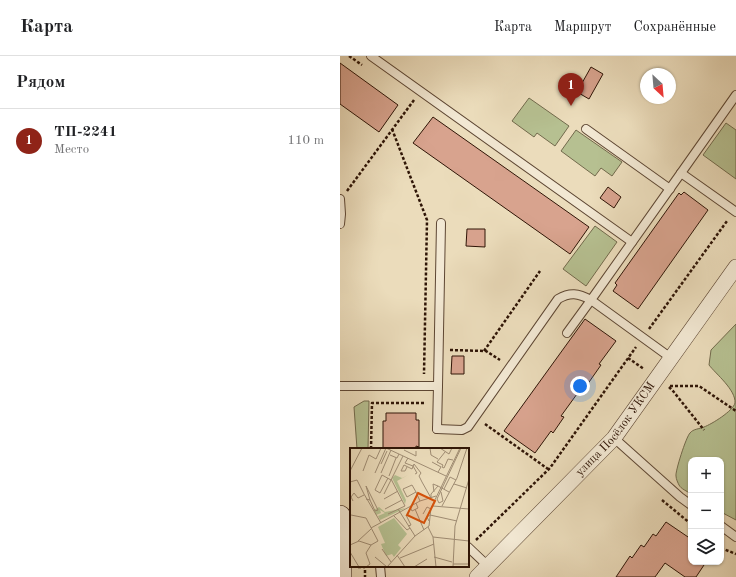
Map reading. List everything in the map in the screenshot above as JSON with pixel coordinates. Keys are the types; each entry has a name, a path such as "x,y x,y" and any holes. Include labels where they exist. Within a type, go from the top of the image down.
{"main road":[{"path":"340,516 341,577"}],"street":[{"name":"улица Посёлок УКСМ","path":"477,577 614,438 736,267"}],"lane":[{"path":"371,56 632,242"},
{"path":"567,333 592,300 736,94"},
{"path":"586,130 670,189"},
{"path":"681,173 735,212"},
{"path":"340,200 340,224"},
{"path":"441,224 437,429 462,430 468,427 558,299 565,295 571,294 583,296 592,300 671,358"},
{"path":"340,386 438,386"},
{"path":"614,438 688,503"},
{"path":"340,521 350,520"},
{"path":"724,528 736,537"},
{"path":"469,548 488,566"},
{"path":"380,567 381,577"}],"path":[{"path":"340,200 420,91"},
{"path":"392,129 427,220 424,386"},
{"path":"469,546 550,468 643,337 735,212"},
{"path":"484,351 540,271"},
{"path":"439,350 486,351 510,368"},
{"path":"628,358 657,378"},
{"path":"704,430 673,391 667,386 699,386 736,411"},
{"path":"724,549 736,554"}],"green space":[{"path":"529,98 569,126 555,146 537,133 534,137 512,121"},
{"path":"726,123 736,130 736,179 703,155"},
{"path":"576,130 622,162 612,176 601,168 595,176 561,151"},
{"path":"595,226 617,242 586,286 563,269"},
{"path":"736,324 736,520 724,514 724,457 688,457 688,492 680,486 676,476 681,454 690,433 717,420 730,410 735,403 732,393 725,382 709,365 711,350"},
{"path":"364,401 369,401 368,448 357,448 354,407"}],"building":[{"path":"340,63 398,105 379,132 340,104"},
{"path":"591,67 603,74 589,99 577,92"},
{"path":"433,117 589,227 570,254 413,143"},
{"path":"608,187 621,197 614,208 600,198"},
{"path":"684,192 708,210 638,309 613,291 617,285 615,283 679,193 681,195"},
{"path":"467,229 485,229 485,247 466,246"},
{"path":"585,319 616,341 599,364 601,365 587,385 585,383 561,416 564,417 553,433 551,431 535,453 504,431"},
{"path":"452,356 464,356 464,374 451,374"},
{"path":"386,413 416,413 416,420 419,420 419,447 383,448 383,421 386,421"},
{"path":"666,522 688,537 688,565 704,565 696,577 685,577 665,563 655,577 616,577 630,556 632,558 641,545 644,547 653,534 656,536"}],"place":[{"name":"ТП-2241","path":"571,106"}]}
